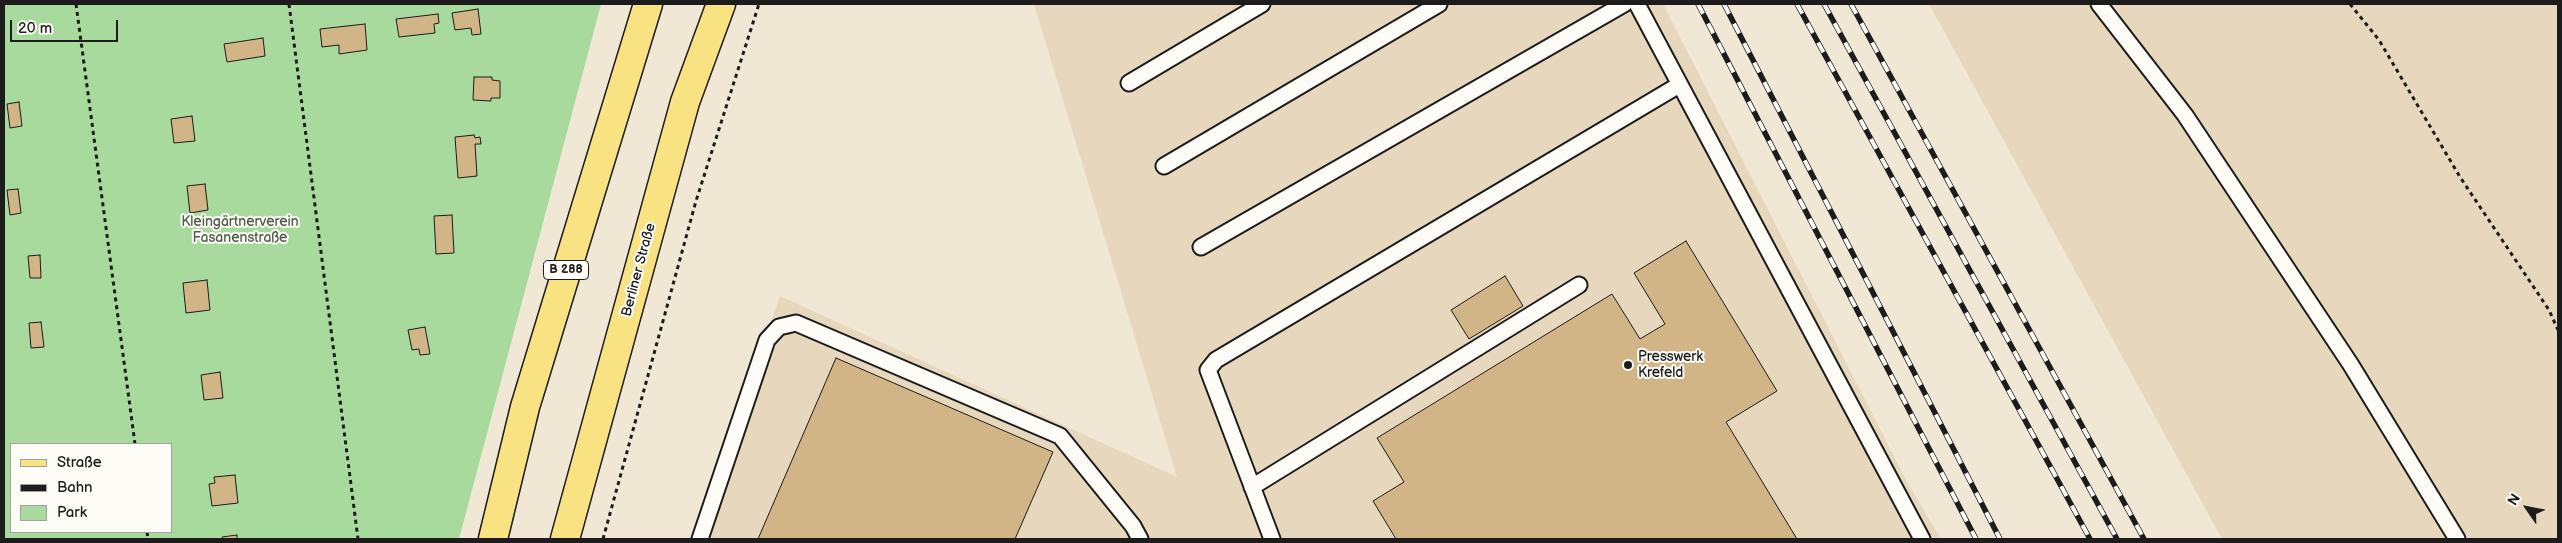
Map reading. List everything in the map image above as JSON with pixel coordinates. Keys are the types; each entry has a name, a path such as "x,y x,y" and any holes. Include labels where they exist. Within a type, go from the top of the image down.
{"main road":[{"name":"B 288","path":"493,539 525,407 648,4"},
{"name":"Berliner Straße","path":"566,539 685,102 721,4"}],"lane":[{"path":"1128,83 1262,4"},
{"path":"1164,166 1439,4"},
{"path":"1201,247 1624,4"},
{"path":"1637,4 1922,539"},
{"path":"2099,4 2185,115 2351,365 2457,539"},
{"path":"1272,539 1208,370 1216,360 1680,85"},
{"path":"1252,487 1579,286"},
{"path":"700,539 767,340 779,327 796,323 1060,436 1133,526 1140,539"}],"path":[{"path":"76,4 135,443"},
{"path":"289,4 358,539"},
{"path":"603,539 696,200 759,4"},
{"path":"2350,4 2379,40 2460,177 2550,310 2558,330"}],"shaded area":[{"path":"1034,4 1663,4 1906,480 1941,539 694,539 780,296 1177,477"},
{"path":"1929,4 2558,4 2558,539 2222,539"}],"green space":[{"name":"Kleingärtnerverein Fasanenstraße","path":"4,4 601,4 459,539 4,539"}],"building":[{"path":"478,9 481,34 472,35 471,28 455,30 452,13"},
{"path":"438,14 439,23 434,24 435,33 399,37 396,19"},
{"path":"365,24 367,50 339,54 339,45 322,47 320,29"},
{"path":"263,38 265,56 227,62 224,44"},
{"path":"474,77 492,77 492,80 500,81 500,98 491,98 491,101 473,100"},
{"path":"19,102 22,126 10,128 7,104"},
{"path":"192,116 195,141 174,143 171,119"},
{"path":"474,135 475,138 480,137 481,144 475,144 477,176 458,178 455,137"},
{"path":"205,184 208,210 190,213 187,186"},
{"path":"18,189 21,213 10,215 7,190"},
{"path":"452,215 454,253 436,254 434,216"},
{"name":"Presswerk Krefeld","path":"1686,241 1777,391 1726,422 1797,539 1396,539 1373,501 1404,482 1377,438 1612,294 1640,339 1665,324 1634,273"},
{"path":"40,255 41,278 30,278 28,256"},
{"path":"1505,276 1523,306 1469,339 1451,310"},
{"path":"207,280 210,310 186,313 183,283"},
{"path":"41,322 44,347 31,348 29,323"},
{"path":"425,327 430,354 420,355 419,349 412,350 408,330"},
{"path":"836,358 1053,452 1015,539 758,539"},
{"path":"220,372 223,398 204,400 201,375"},
{"path":"235,475 238,503 212,506 209,484 215,483 214,477"},
{"path":"237,535 237,539 223,539 222,537"}],"railway":[{"path":"1698,4 1976,539"},
{"path":"1724,4 2000,539"},
{"path":"1797,4 2090,539"},
{"path":"1824,4 2117,539"},
{"path":"1851,4 2144,539"}],"place":[{"name":"Presswerk Krefeld","path":"1628,365"}]}
